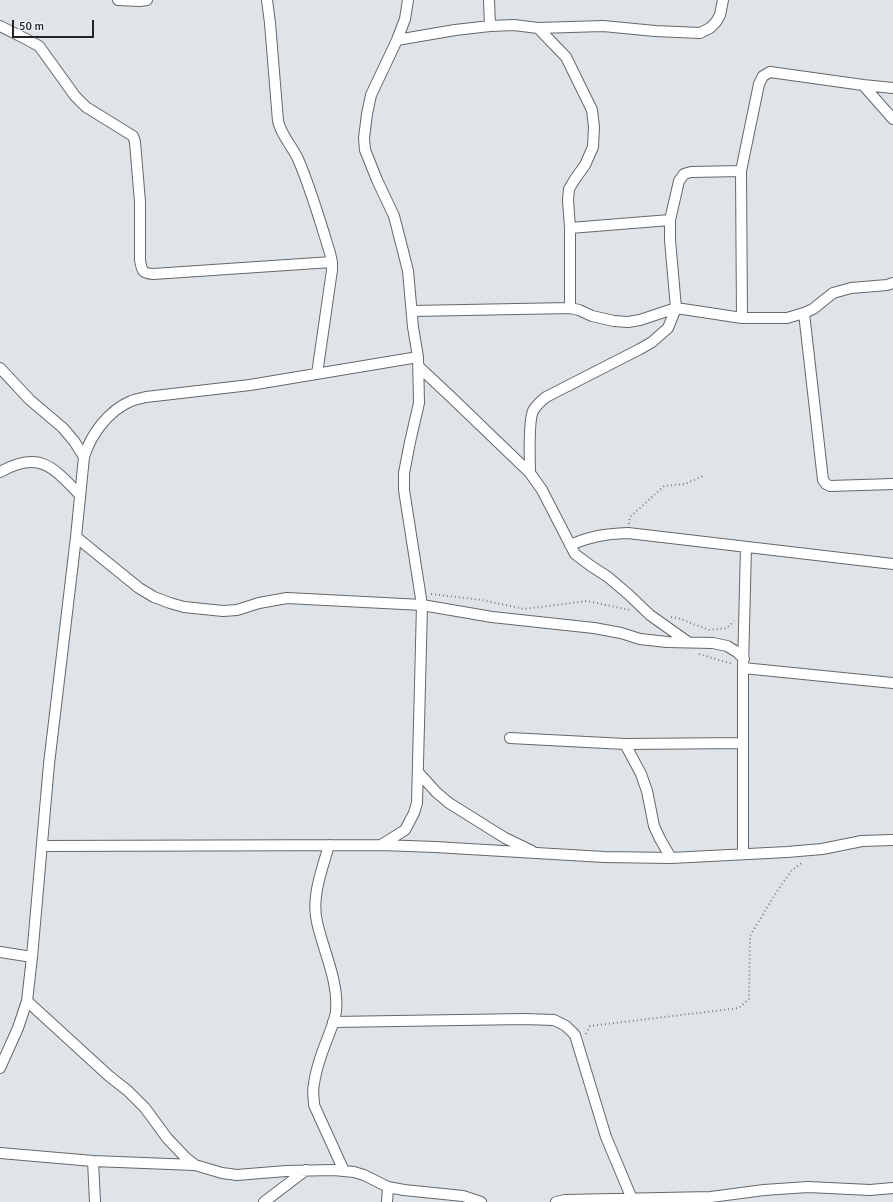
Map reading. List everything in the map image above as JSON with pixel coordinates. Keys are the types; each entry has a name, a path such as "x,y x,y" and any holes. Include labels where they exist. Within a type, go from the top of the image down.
{"street":[{"path":"118,0 147,0"},
{"path":"267,0 279,127 296,157 306,179 332,262 317,374"},
{"path":"381,846 405,830 414,813 417,803 422,606 404,490 404,473 419,403 419,362 408,271 394,216 369,161 365,150 364,138 371,95 397,40 405,19 408,0"},
{"path":"489,0 490,26"},
{"path":"397,40 455,30 490,26 538,28 603,26 656,31 700,32 710,28 716,22 720,15 723,0"},
{"path":"0,26 39,46 75,96 86,107 133,136 135,142 140,202 140,260 143,272 146,274 154,274 332,262"},
{"path":"538,28 566,57 592,110 594,127 593,147 585,165 575,179 570,190 568,200 570,228 570,308"},
{"path":"742,318 741,171 759,84 763,76 770,72 893,88"},
{"path":"863,85 893,119"},
{"path":"530,473 531,426 533,412 537,404 546,397 640,349 652,342 668,328 676,308 670,240 670,220 679,181 684,174 691,172 741,171"},
{"path":"570,228 670,220"},
{"path":"412,311 570,308 592,316 614,321 628,322 658,315 676,308 742,318 787,318 813,309 833,293 851,288 887,285 893,283"},
{"path":"804,313 823,480 830,486 893,484"},
{"path":"0,1068 18,1028 27,1001 49,764 84,457 87,446 94,434 105,420 132,400 146,397 250,385 317,374 419,362"},
{"path":"419,362 461,406 530,473 542,490 575,554 608,577 650,615 688,642"},
{"path":"0,368 30,400 63,428 74,441 84,457"},
{"path":"0,472 12,466 33,462 43,463 51,467 62,476 80,495"},
{"path":"570,545 588,538 608,534 628,533 893,564"},
{"path":"76,537 139,588 154,597 184,607 223,611 237,610 259,603 287,598 422,606 492,617 594,628 621,633 640,639 667,642 713,643 727,646 737,652 744,663 893,683"},
{"path":"743,854 746,547"},
{"path":"510,738 625,744 743,743"},
{"path":"625,744 641,774 647,791 654,826 671,858"},
{"path":"418,772 436,792 449,803 505,838 537,854"},
{"path":"42,846 329,845 435,847 537,854 671,858 815,849 862,841 893,840"},
{"path":"329,845 316,894 315,908 317,922 332,976 336,1012 313,1084 313,1095 314,1105 344,1171"},
{"path":"0,952 32,957"},
{"path":"27,1001 109,1076 128,1091 145,1108 167,1138 186,1158 195,1165"},
{"path":"333,1022 524,1018 554,1020 566,1026 575,1035 606,1137 632,1199"},
{"path":"0,1153 93,1161 195,1165 222,1173 237,1175 306,1170 344,1171 364,1175 388,1187 416,1192 463,1196 481,1202"},
{"path":"93,1161 95,1202"},
{"path":"264,1202 306,1170"},
{"path":"387,1202 388,1187"},
{"path":"556,1202 565,1200 711,1197 764,1190 808,1187 870,1190 893,1188"}],"path":[{"path":"628,533 630,517 664,486 685,484 705,475"},
{"path":"586,1036 590,1026 739,1008 749,999 750,936 791,871 808,858"}]}
